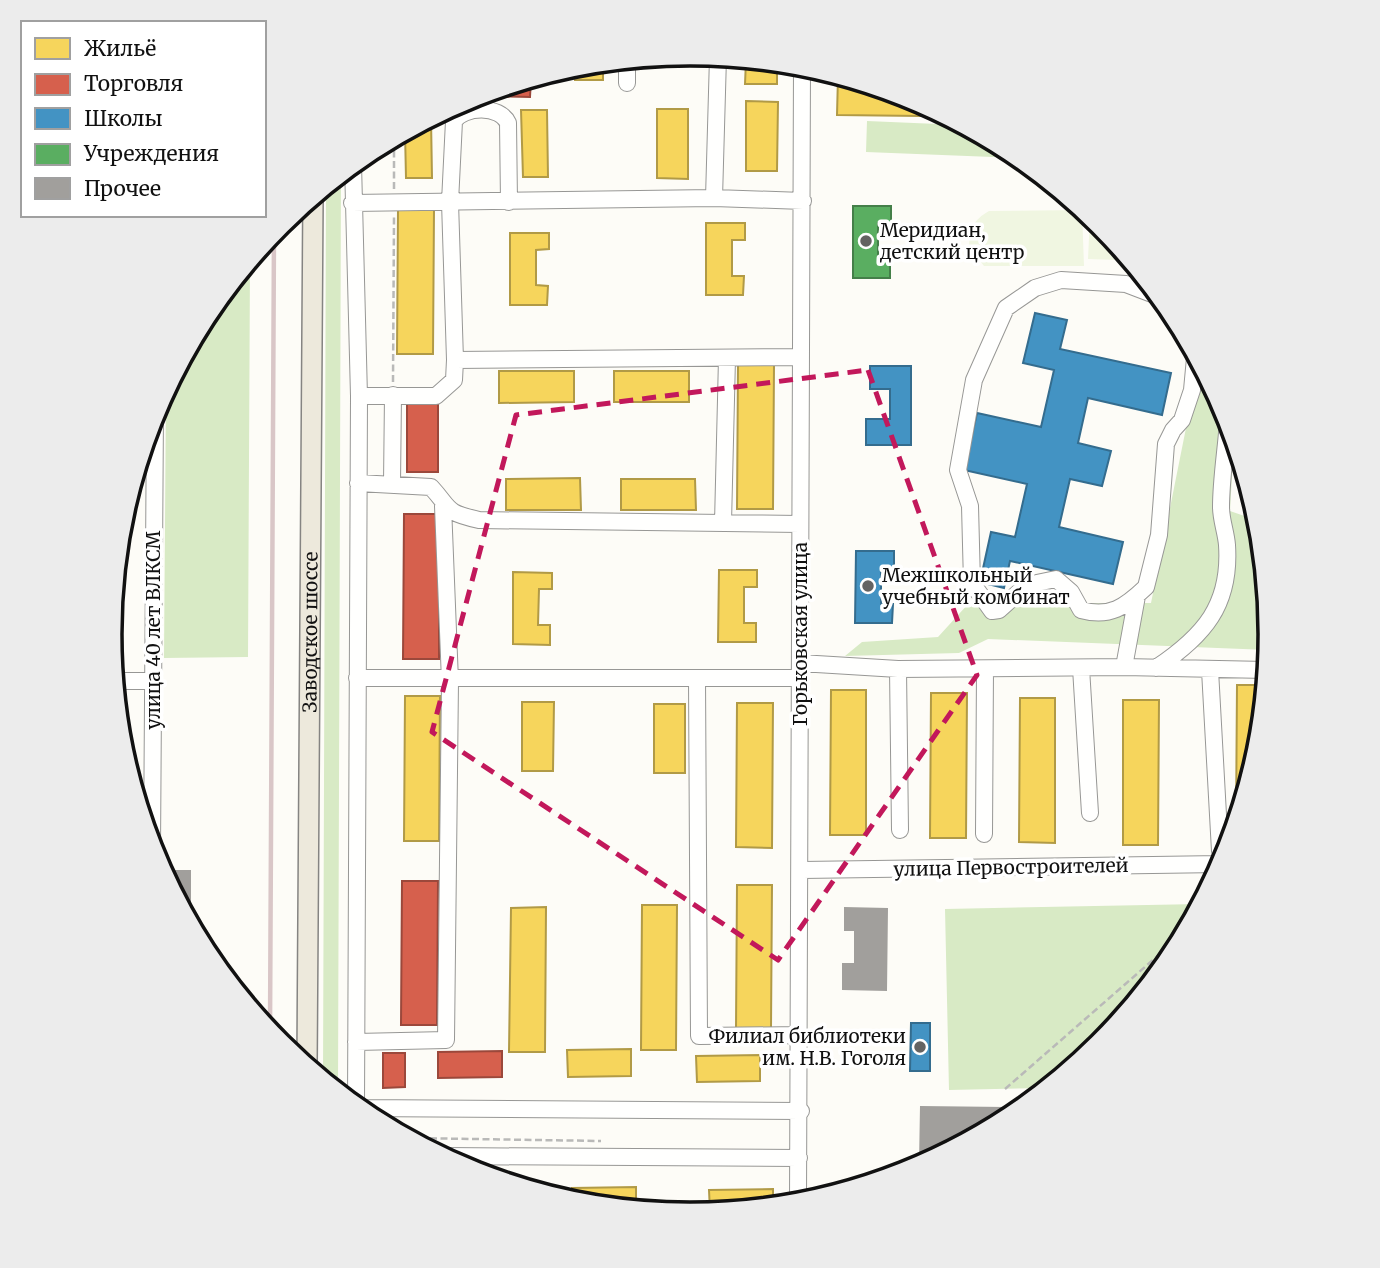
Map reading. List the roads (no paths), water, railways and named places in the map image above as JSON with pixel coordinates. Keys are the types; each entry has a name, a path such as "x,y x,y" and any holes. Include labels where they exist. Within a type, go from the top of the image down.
{"main road":[{"name":"Заводское шоссе","path":"307,1052 313,210"}],"street":[{"path":"714,198 718,67"},
{"path":"627,70 627,83"},
{"name":"Горьковская улица","path":"798,1191 802,870 802,77"},
{"path":"472,110 499,113 508,123 509,202"},
{"path":"359,396 436,396 454,380 456,360 450,202 454,121 457,117"},
{"path":"353,178 359,396 357,1093"},
{"path":"352,203 714,198 803,201"},
{"path":"1140,289 1126,284 1062,280 1035,288 1006,308 974,380 958,470 970,506 972,583 992,611 999,610 1027,585 1056,579 1071,592 1081,610 1099,615 1110,612 1137,596 1146,587 1159,535 1166,444 1182,420 1192,390 1194,373"},
{"path":"456,360 802,357"},
{"path":"723,523 727,358"},
{"path":"392,483 393,395"},
{"name":"улица 40 лет ВЛКСМ","path":"152,813 155,447"},
{"path":"1156,668 1187,648 1208,625 1224,592 1227,545 1221,510 1226,449"},
{"path":"358,483 431,487 443,506 458,515 478,520 800,524"},
{"path":"356,1042 446,1041 450,681 443,506"},
{"path":"1124,667 1137,596"},
{"path":"357,678 450,681 697,678 800,670 898,669 1124,667 1256,670"},
{"path":"1081,668 1090,813"},
{"path":"898,669 900,830"},
{"path":"984,834 985,669"},
{"path":"1210,670 1219,838"},
{"path":"697,678 699,1036 801,1035"},
{"path":"125,681 153,681"},
{"name":"улица Первостроителей","path":"802,870 1211,858"},
{"path":"377,1107 801,1111"},
{"path":"469,1156 799,1158"}],"railway":[{"path":"270,1015 274,249"}],"place":[{"name":"Меридиан, детский центр","path":"866,241"},
{"name":"Межшкольный учебный комбинат","path":"868,586"},
{"name":"Филиал библиотеки им. Н.В. Гоголя","path":"920,1047"}]}
